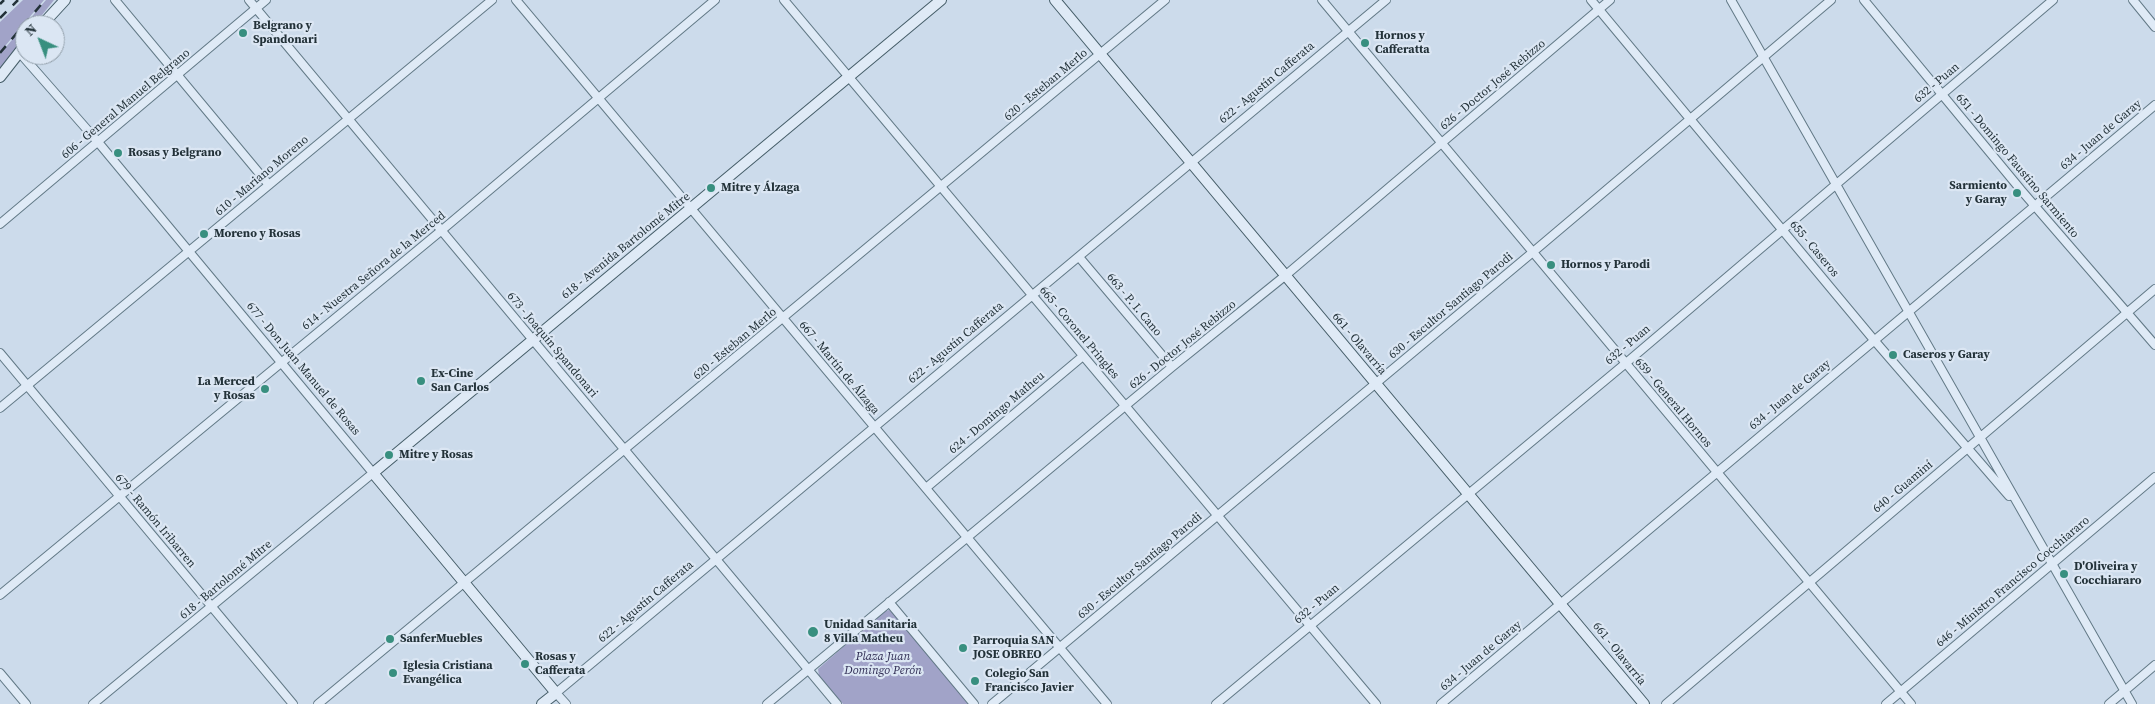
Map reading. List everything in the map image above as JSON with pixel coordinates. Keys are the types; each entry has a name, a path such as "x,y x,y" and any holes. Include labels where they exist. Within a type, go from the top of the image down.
{"main road":[{"path":"51,15 65,0"},
{"name":"618 - Avenida Bartolomé Mitre","path":"373,473 941,0"},
{"name":"661 - Olavarría","path":"1055,0 1644,704"},
{"path":"0,77 15,57"},
{"name":"677 - Don Juan Manuel de Rosas","path":"373,473 556,693"},
{"name":"622 - Agustín Cafferata","path":"542,704 556,693"}],"street":[{"path":"115,0 269,185"},
{"name":"673 - Joaquín Spandonari","path":"249,0 837,704"},
{"name":"606 - General Manuel Belgrano","path":"0,224 266,0"},
{"name":"610 - Mariano Moreno","path":"0,408 492,0"},
{"name":"667 - Martín de Álzaga","path":"516,0 874,428 968,537 1106,704"},
{"name":"614 - Nuestra Señora de la Merced","path":"0,595 442,230 715,0"},
{"name":"665 - Coronel Pringles","path":"784,0 1376,704"},
{"name":"620 - Esteban Merlo","path":"318,704 784,319 1165,0"},
{"name":"659 - General Hornos","path":"1322,0 1443,142 1716,472 1912,704"},
{"name":"622 - Agustín Cafferata","path":"556,693 1386,0"},
{"name":"655 - Caseros","path":"1591,0 1874,340 2021,511"},
{"name":"626 - Doctor José Rebizzo","path":"767,704 1126,405 1286,275 1610,0"},
{"path":"1731,0 1837,183 1907,311 2132,704"},
{"name":"630 - Escultor Santiago Parodi","path":"992,704 1831,0"},
{"name":"651 - Domingo Faustino Sarmiento","path":"1864,0 2034,205 2155,345"},
{"name":"632 - Puan","path":"1216,704 1626,362 2052,0"},
{"path":"2132,0 2155,27"},
{"name":"677 - Don Juan Manuel de Rosas","path":"36,65 373,473"},
{"name":"634 - Juan de Garay","path":"1441,704 1562,604 1907,311 2155,105"},
{"name":"663 - P. I. Cano","path":"1079,257 1172,367"},
{"name":"640 - Guaminí","path":"1666,704 1967,447 2155,290"},
{"name":"679 - Ramón Iribarren","path":"0,353 293,704"},
{"name":"624 - Domingo Matheu","path":"926,488 1083,356"},
{"name":"618 - Bartolomé Mitre","path":"93,704 373,473"},
{"name":"646 - Ministro Francisco Cocchiararo","path":"1886,704 2155,477"},
{"path":"889,602 974,704"},
{"path":"2109,704 2155,666"},
{"path":"0,673 26,704"},
{"name":"677 - Don Juan Manuel de Rosas","path":"556,693 566,704"}],"green space":[{"path":"23,0 44,0 31,15 15,15 15,34 0,52 0,22"},
{"path":"46,0 54,0 42,15 33,15"},
{"path":"15,36 15,49 0,68 0,54"},
{"name":"Plaza Juan Domingo Perón","path":"889,610 970,704 843,704 819,676 818,669 883,612"}],"railway":[{"path":"0,4 4,0"},
{"path":"0,18 18,0"},
{"path":"0,53 45,0"}],"place":[{"name":"Belgrano y Spandonari","path":"243,33"},
{"name":"Hornos y Cafferatta","path":"1365,43"},
{"name":"Rosas y Belgrano","path":"118,153"},
{"name":"Mitre y Álzaga","path":"711,188"},
{"name":"Sarmiento y Garay","path":"2017,193"},
{"name":"Moreno y Rosas","path":"204,234"},
{"name":"Hornos y Parodi","path":"1551,265"},
{"name":"Caseros y Garay","path":"1893,355"},
{"name":"Ex-Cine San Carlos","path":"421,381"},
{"name":"La Merced y Rosas","path":"265,389"},
{"name":"Mitre y Rosas","path":"389,455"},
{"name":"D'Oliveira y Cocchiararo","path":"2064,574"},
{"name":"Unidad Sanitaria 8 Villa Matheu","path":"813,632"},
{"name":"SanferMuebles","path":"390,639"},
{"name":"Parroquia SAN JOSE OBREO","path":"963,648"},
{"name":"Rosas y Cafferata","path":"525,664"},
{"name":"Iglesia Cristiana Evangélica","path":"393,673"},
{"name":"Colegio San Francisco Javier","path":"975,681"}]}
